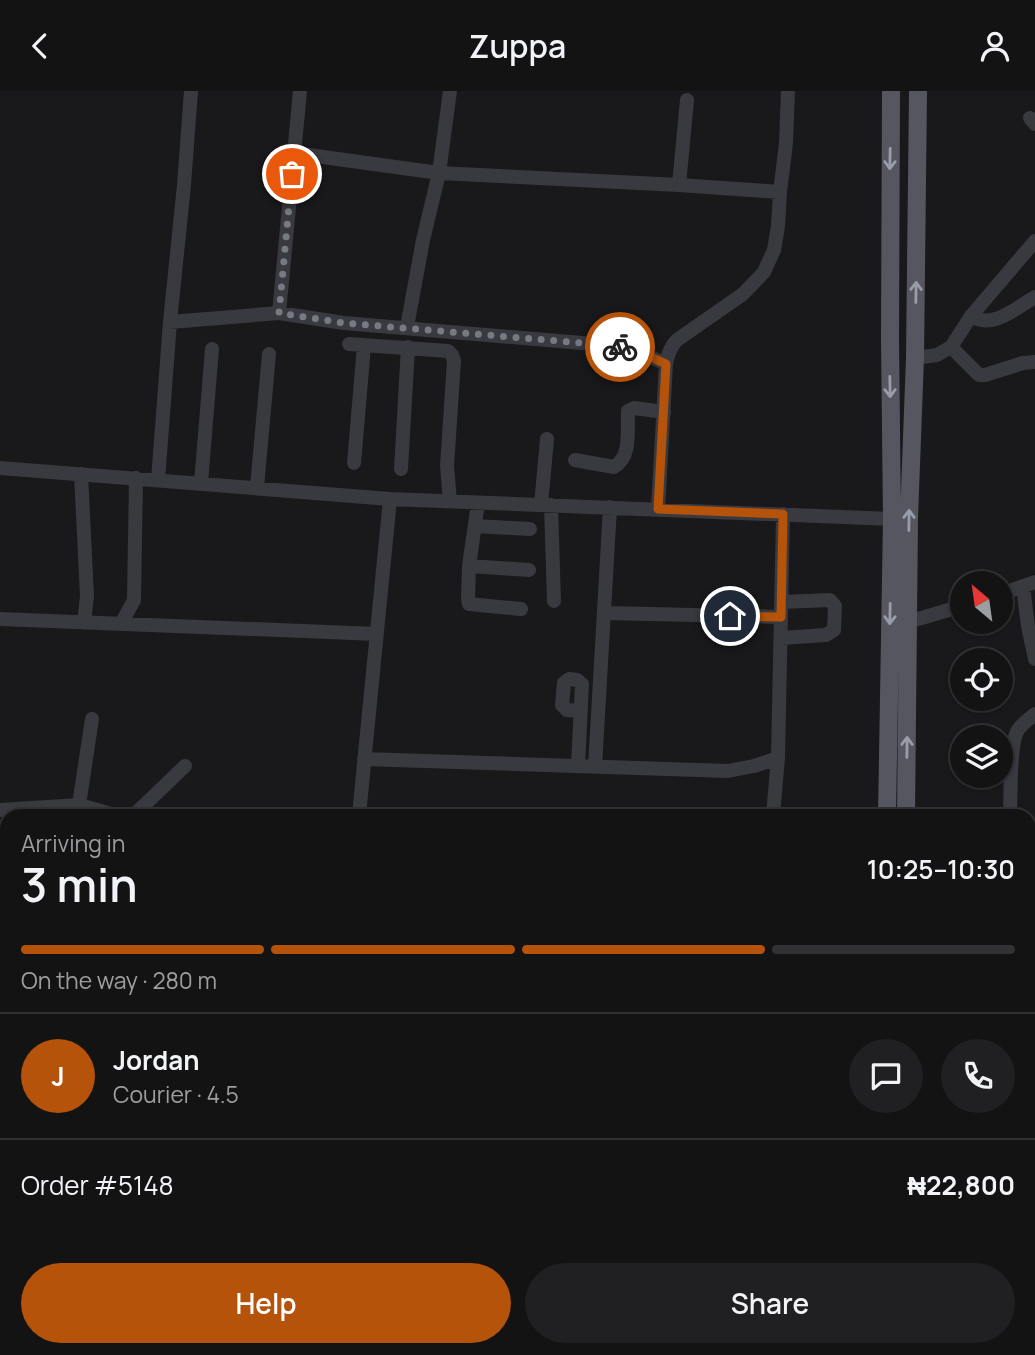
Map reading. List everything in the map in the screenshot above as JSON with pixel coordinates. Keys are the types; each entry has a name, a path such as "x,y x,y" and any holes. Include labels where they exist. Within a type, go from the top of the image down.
{"main road":[{"path":"887,809 892,519 891,91"},
{"path":"906,809 918,91"}],"street":[{"path":"158,480 191,91"},
{"path":"279,313 300,91"},
{"path":"407,327 439,173 450,91"},
{"path":"658,509 669,351 677,339 743,294 764,272 774,250 779,226 788,91"},
{"path":"679,185 687,100"},
{"path":"294,153 439,173 780,193"},
{"path":"915,358 937,355 951,347 971,316 1035,241"},
{"path":"971,316 980,321 992,321 1035,297"},
{"path":"170,322 279,313 344,323 606,345 642,353 666,364"},
{"path":"354,463 356,345 447,351 454,361 447,466 450,501"},
{"path":"401,469 408,347"},
{"path":"951,347 979,375 1035,362"},
{"path":"201,483 212,349"},
{"path":"257,487 270,354"},
{"path":"575,460 614,467 621,463 625,454 628,411 634,408 664,412"},
{"path":"547,439 546,505 554,601"},
{"path":"0,468 390,499 892,519"},
{"path":"81,474 87,596 84,623"},
{"path":"121,625 134,600 136,478"},
{"path":"360,809 390,499"},
{"path":"478,503 469,566 469,604 520,609"},
{"path":"595,767 610,507"},
{"path":"774,809 778,758 783,514"},
{"path":"475,526 530,529"},
{"path":"469,566 528,570"},
{"path":"1029,584 1035,659"},
{"path":"604,613 782,610 830,600 835,606 834,629 826,635 781,638"},
{"path":"908,622 950,610"},
{"path":"0,619 377,634"},
{"path":"578,766 581,711"},
{"path":"1010,809 1016,733 1035,714"},
{"path":"79,806 92,719"},
{"path":"364,759 728,771 754,767 778,758"},
{"path":"140,809 185,767"},
{"path":"20,809 79,806 91,809"}],"way so far":[{"path":"292,174 279,313 344,323 620,347"}],"route":[{"path":"620,347 666,364 658,509 783,514 781,617 730,616"}]}
